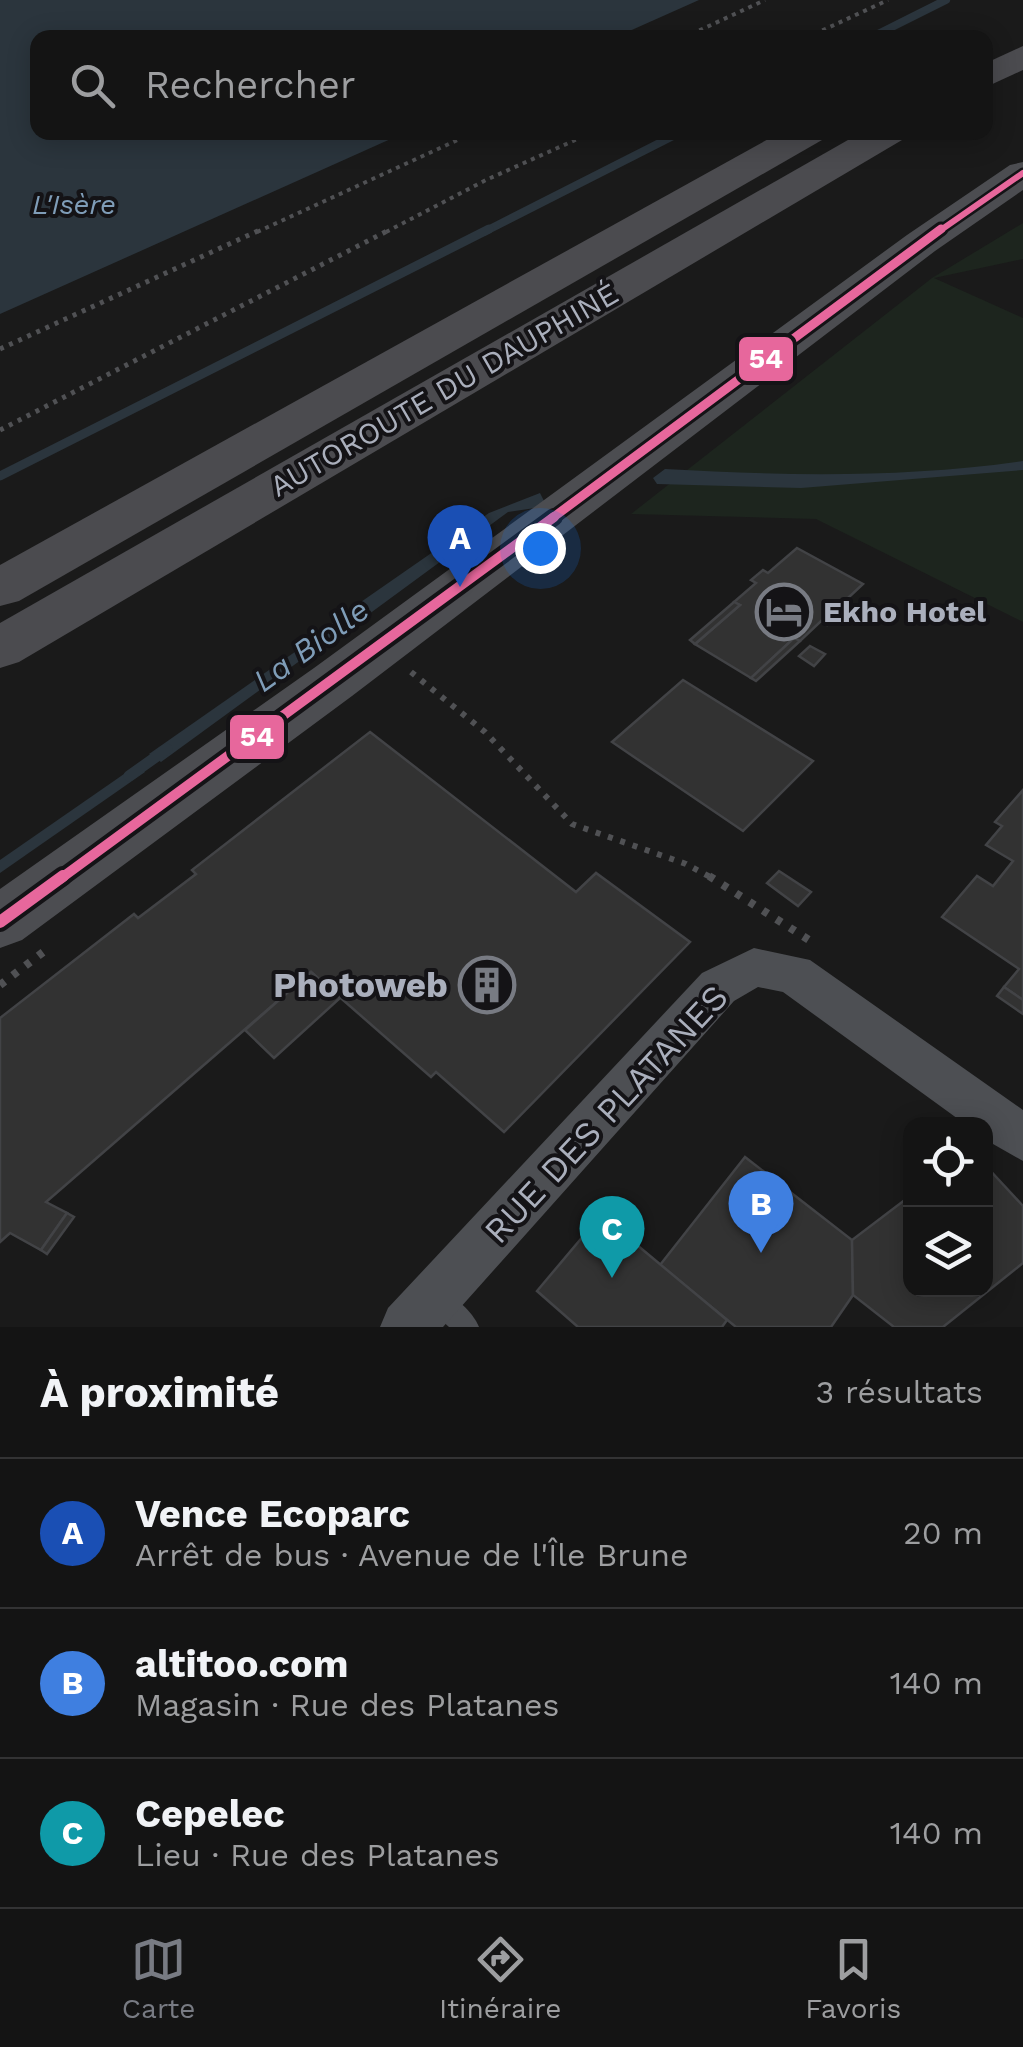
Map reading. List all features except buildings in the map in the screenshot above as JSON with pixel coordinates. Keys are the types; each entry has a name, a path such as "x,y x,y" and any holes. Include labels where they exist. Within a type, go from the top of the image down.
{"highway":[{"path":"993,73 1023,56"},
{"name":"AUTOROUTE DU DAUPHINÉ","path":"0,588 796,140"},
{"name":"AUTOROUTE DU DAUPHINÉ","path":"0,648 875,140"}],"street":[{"path":"0,922 333,682 922,243 1023,173"},
{"name":"RUE DES PLATANES","path":"436,1317 718,987 754,966 794,974 1023,1138"}],"path":[{"path":"700,30 765,0"},
{"path":"823,30 888,0"},
{"path":"0,349 457,140"},
{"path":"0,430 469,189 576,140"},
{"path":"410,672 486,732 572,824 686,864 734,890 818,946"}],"shaded area":[{"path":"1023,223 1023,259 934,278 1023,318 1023,622 816,519 631,514 932,278"}],"water":[{"name":"L'Isère","path":"0,0 699,0 632,30 30,30 30,140 388,140 0,314"},
{"path":"1023,461 1023,470 801,488 657,484 653,478 665,469 845,474"},
{"path":"540,493 544,501 535,508 508,512 365,617 355,622 345,613 489,513"},
{"path":"325,631 332,634 316,649 161,762 149,754"},
{"path":"137,765 145,772 0,873 0,860"}],"waterway":[{"path":"886,30 946,0"},
{"path":"484,232 665,140"},
{"path":"0,476 489,229"},
{"name":"La Biolle","path":"316,642 362,609"},
{"name":"La Biolle","path":"129,776 167,749"}],"transit line":[{"name":"54","path":"0,922 333,682 921,243 1023,173"}],"place":[{"name":"Vence Ecoparc","path":"460,587"},
{"name":"Ekho Hotel","path":"784,612"},
{"name":"Photoweb","path":"487,985"},
{"name":"altitoo.com","path":"761,1253"},
{"name":"Cepelec","path":"612,1278"}]}
